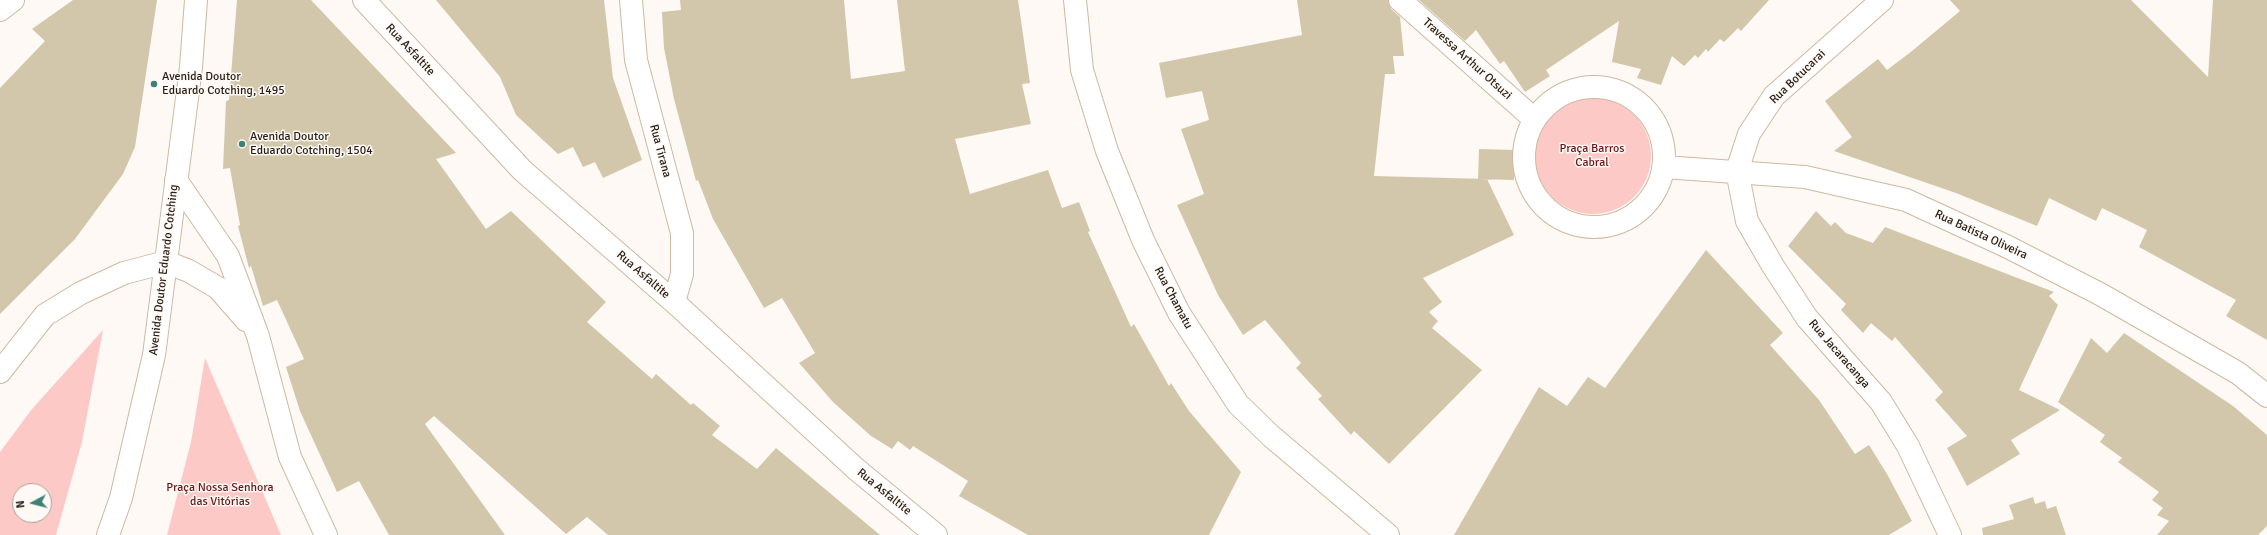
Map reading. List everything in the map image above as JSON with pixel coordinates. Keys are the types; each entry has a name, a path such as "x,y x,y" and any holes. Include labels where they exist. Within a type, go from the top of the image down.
{"street":[{"path":"0,10 13,0"},
{"name":"Avenida Doutor Eduardo Cotching","path":"108,535 121,498 154,355 191,67 196,0"},
{"name":"Rua Asfaltite","path":"364,0 523,171 674,302 856,469 936,535"},
{"name":"Rua Tirana","path":"631,0 636,60 682,232 682,274 674,302"},
{"name":"Rua Chamatu","path":"1075,0 1082,70 1107,151 1143,240 1179,313 1238,404 1271,436 1385,534"},
{"name":"Travessa Arthur Otsuzi","path":"1400,0 1534,119"},
{"name":"Rua Botucarai","path":"1737,171 1749,134 1774,96 1882,0"},
{"path":"1590,85 1611,88 1631,96 1646,110 1658,127 1664,147 1664,167 1653,196 1636,214 1614,225 1589,228 1565,222 1544,208 1530,187 1523,163 1525,138 1534,119 1550,100 1569,90 1590,85"},
{"name":"Rua Batista Oliveira","path":"1664,167 1805,176 1906,200 2006,246 2100,294 2238,373 2267,396"},
{"name":"Rua Jacaracanga","path":"1737,171 1747,221 1773,266 1806,318 1880,402 1908,446 1950,535"},
{"path":"176,180 228,256 258,336 290,457 326,535"},
{"path":"0,372 45,315 81,293 124,273 166,262 189,270 218,288 258,336"}],"green space":[{"name":"Praça Barros Cabral","path":"1593,98 1604,99 1615,103 1634,115 1646,134 1650,145 1650,167 1646,178 1634,197 1615,209 1604,213 1593,214 1582,213 1571,209 1552,197 1540,178 1536,167 1535,156 1536,145 1540,134 1552,115 1571,103 1582,99"},
{"path":"103,330 82,442 56,535 0,535 0,452 32,409"},
{"name":"Praça Nossa Senhora das Vitórias","path":"205,358 281,535 167,535 191,442"}],"building":[{"path":"73,0 157,0 135,147 123,174 75,239 0,314 0,88 45,41 32,29"},
{"path":"237,0 311,0 456,153 436,159 486,229 511,211 606,302 587,322 652,379 656,374 691,405 693,403 720,426 712,435 757,469 776,448 880,535 608,535 587,517 566,534 434,416 425,424 505,535 389,535 359,481 337,492 300,411 286,367 304,359 277,300 263,306 251,266 249,268 238,226 240,225 230,168 223,169 226,101 229,100"},
{"path":"436,0 604,0 613,78 642,160 603,178 595,162 583,167 573,147 558,154 516,115 500,77"},
{"path":"680,0 844,0 851,79 905,71 897,0 1018,0 1030,83 1022,84 1031,124 955,139 970,194 1048,170 1062,208 1079,202 1090,231 1088,232 1131,327 1134,324 1169,386 1171,383 1189,411 1241,472 1209,535 1028,535 959,496 968,481 913,446 910,450 898,441 892,449 871,436 833,402 799,363 815,353 782,298 764,308 713,219 698,180 696,181 674,99 664,48 662,12 681,10"},
{"path":"1297,0 1388,0 1391,9 1400,17 1404,56 1393,56 1395,74 1385,74 1374,176 1487,179 1514,235 1423,278 1442,302 1429,312 1438,321 1432,328 1482,370 1389,464 1354,431 1351,435 1318,399 1322,396 1296,368 1301,363 1265,320 1243,335 1218,295 1177,205 1204,194 1181,129 1209,120 1202,91 1166,98 1159,63 1302,35"},
{"path":"1419,0 1769,0 1741,31 1738,28 1724,42 1720,39 1708,52 1706,49 1698,58 1695,55 1684,66 1672,56 1661,85 1637,78 1641,69 1612,62 1619,21 1546,70 1550,76 1525,92 1504,61 1500,64 1476,30 1465,41"},
{"path":"1950,0 2131,0 2208,77 2213,0 2267,0 2267,340 2226,316 2236,300 2139,247 2147,230 2102,208 2096,221 2049,198 2037,226 1956,193 1834,151 1852,137 1825,101 1878,59 1887,70 1912,51 1960,11"},
{"path":"1479,149 1515,150 1514,180 1478,179"},
{"path":"1816,211 1831,226 1835,222 1846,233 1873,243 1885,227 2054,292 2049,296 2058,305 2019,390 2060,410 2011,440 2020,454 1967,486 1947,448 1967,436 1935,400 1943,392 1895,337 1892,341 1871,323 1863,333 1841,310 1846,304 1788,246"},
{"path":"1706,250 1783,333 1770,345 1819,400 1855,454 1869,445 1887,474 1912,521 1889,535 1454,535 1539,387 1567,406 1588,377 1605,388"},
{"path":"2124,333 2233,406 2267,435 2267,526 2258,535 2157,535 2169,521 2157,515 2163,508 2152,500 2159,492 2118,462 2122,458 2100,442 2105,435 2058,402 2091,338 2107,353"},
{"path":"2033,497 2035,504 2045,501 2047,509 2056,506 2066,535 1983,535 1982,528 2014,519 2009,505"}],"place":[{"name":"Avenida Doutor Eduardo Cotching, 1495","path":"154,84"},
{"name":"Avenida Doutor Eduardo Cotching, 1504","path":"242,144"}]}
